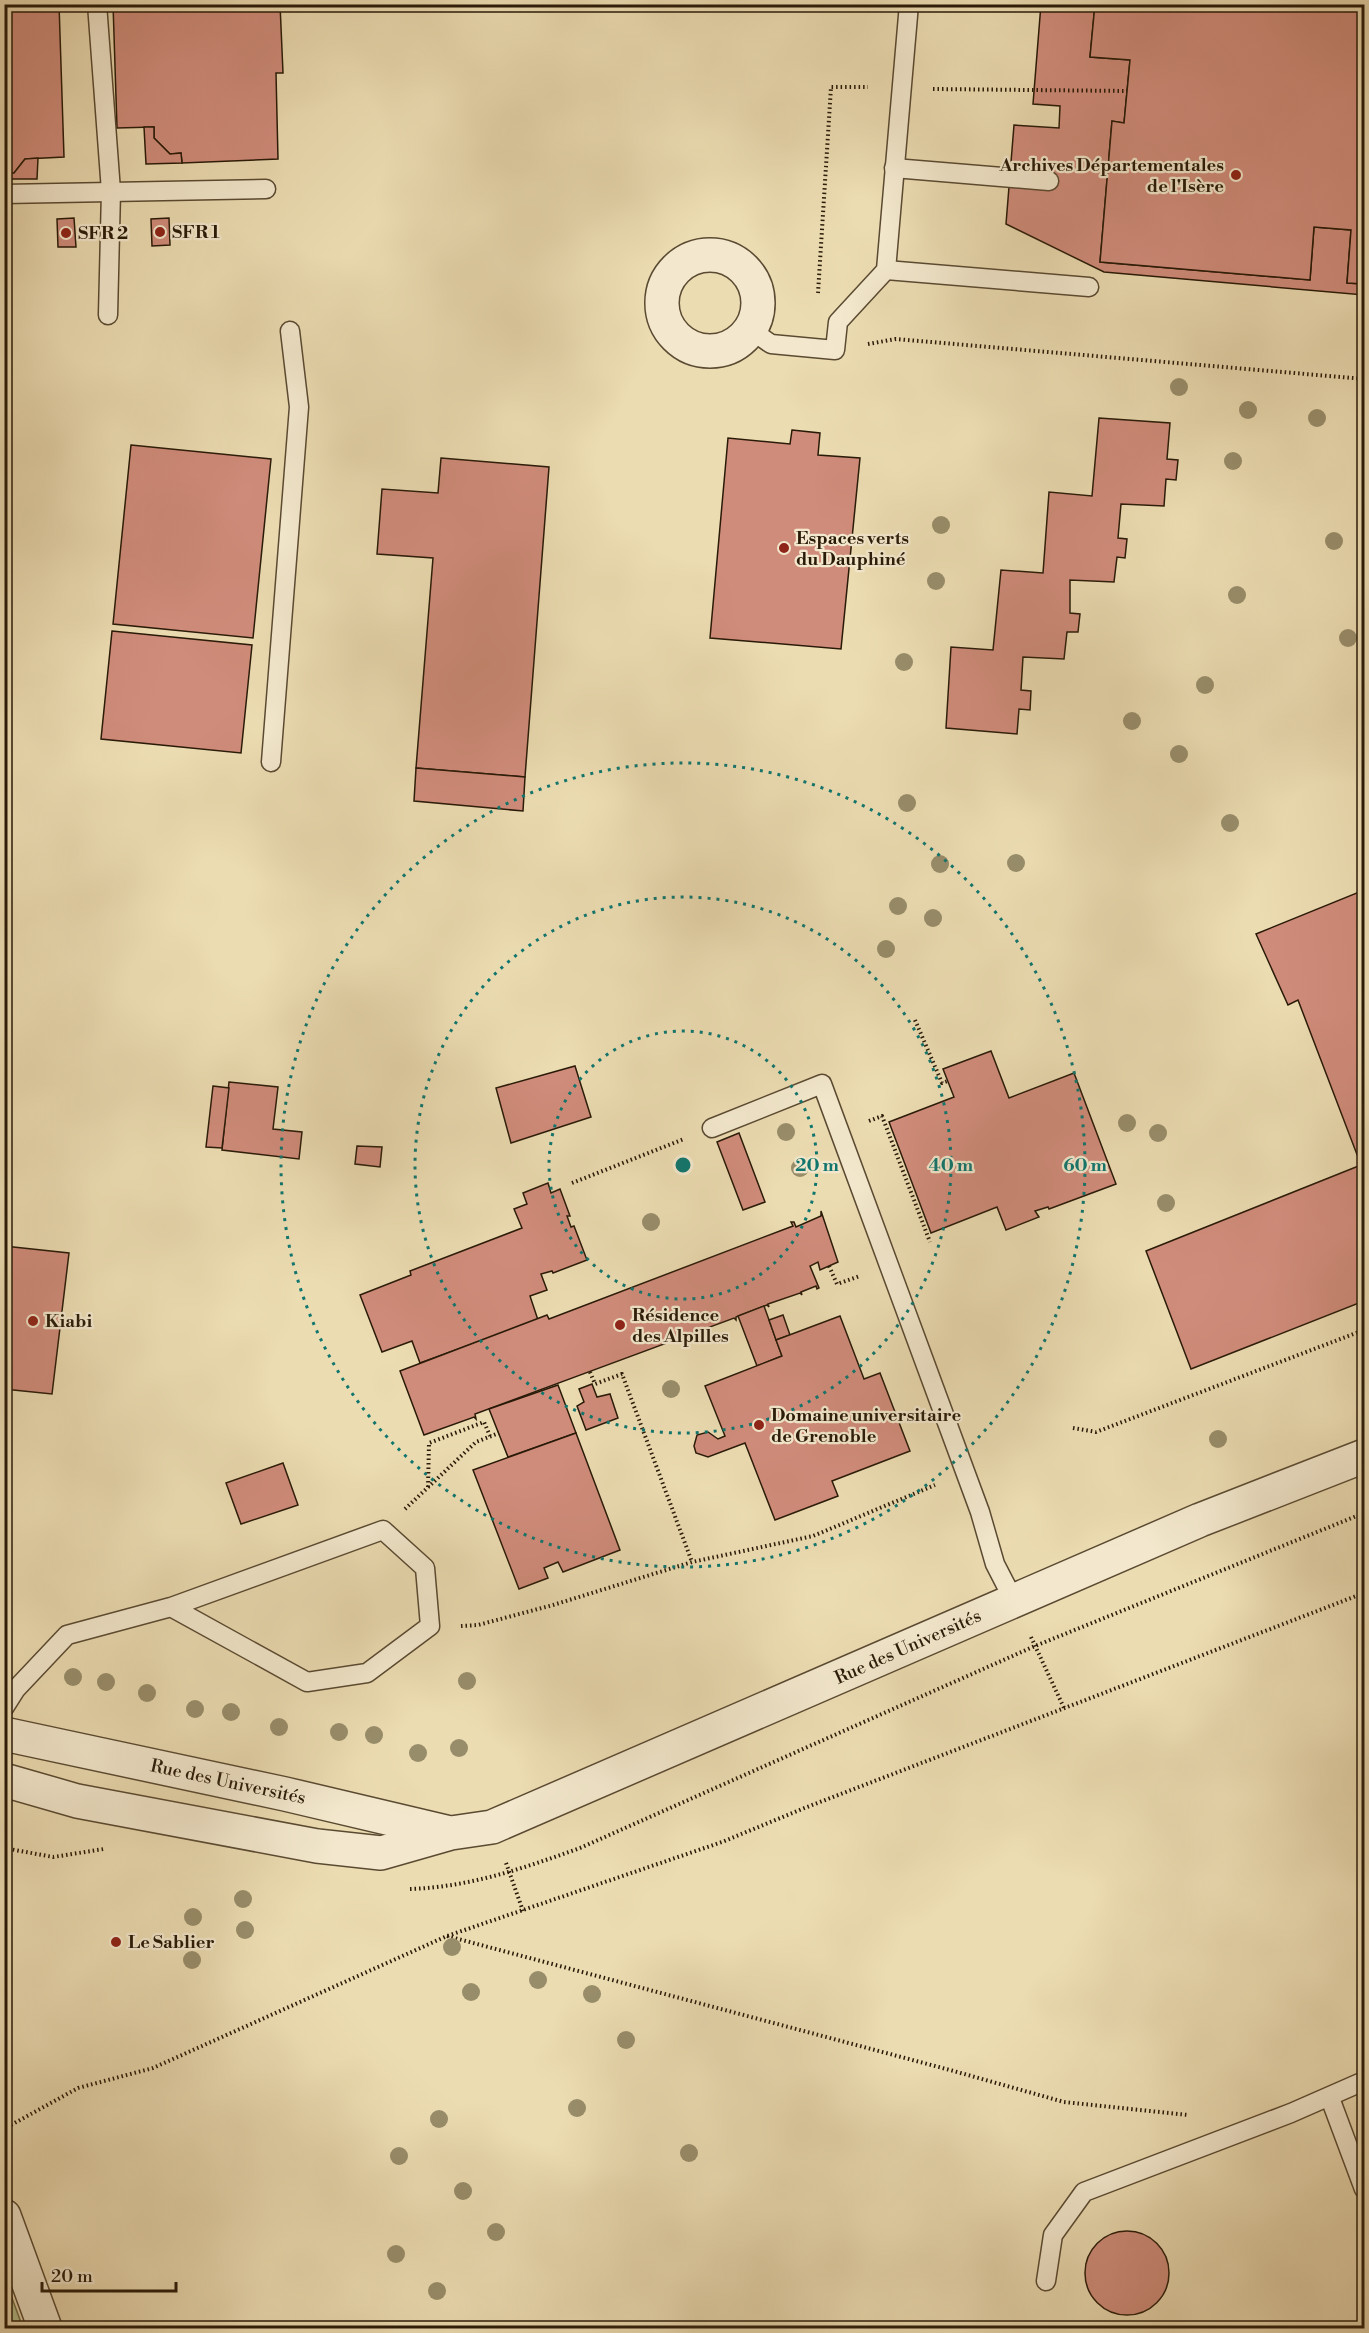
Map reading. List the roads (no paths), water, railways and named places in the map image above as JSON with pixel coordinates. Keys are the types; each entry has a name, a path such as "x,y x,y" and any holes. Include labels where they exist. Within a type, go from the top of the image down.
{"street":[{"name":"Rue des Universités","path":"4,1780 77,1801 317,1846 381,1853 451,1833 492,1827 1200,1520 1365,1456"},
{"name":"Rue des Universités","path":"4,1734 451,1833"},
{"path":"8,2232 45,2328"}],"lane":[{"path":"97,4 111,190 108,315"},
{"path":"751,330 771,344 835,350 838,322 886,270 909,4"},
{"path":"894,168 1049,181"},
{"path":"4,194 111,190 266,189"},
{"path":"886,270 1089,287"},
{"path":"271,762 299,407 290,332"},
{"path":"712,1128 822,1084 980,1512 995,1564 1014,1600"},
{"path":"4,1708 16,1689 67,1635 171,1607 383,1530 425,1568 430,1626 367,1673 307,1682 171,1607"},
{"path":"1046,2281 1053,2235 1083,2192 1330,2098 1365,2081"},
{"path":"1330,2098 1365,2189"}],"place":[{"name":"Archives Départementales de l'Isère","path":"1236,175"},
{"name":"SFR 1","path":"160,232"},
{"name":"SFR 2","path":"66,233"},
{"name":"Espaces verts du Dauphiné","path":"784,548"},
{"name":"Kiabi","path":"33,1321"},
{"name":"Résidence des Alpilles","path":"620,1325"},
{"name":"Domaine universitaire de Grenoble","path":"759,1425"},
{"name":"Le Sablier","path":"116,1942"}]}
